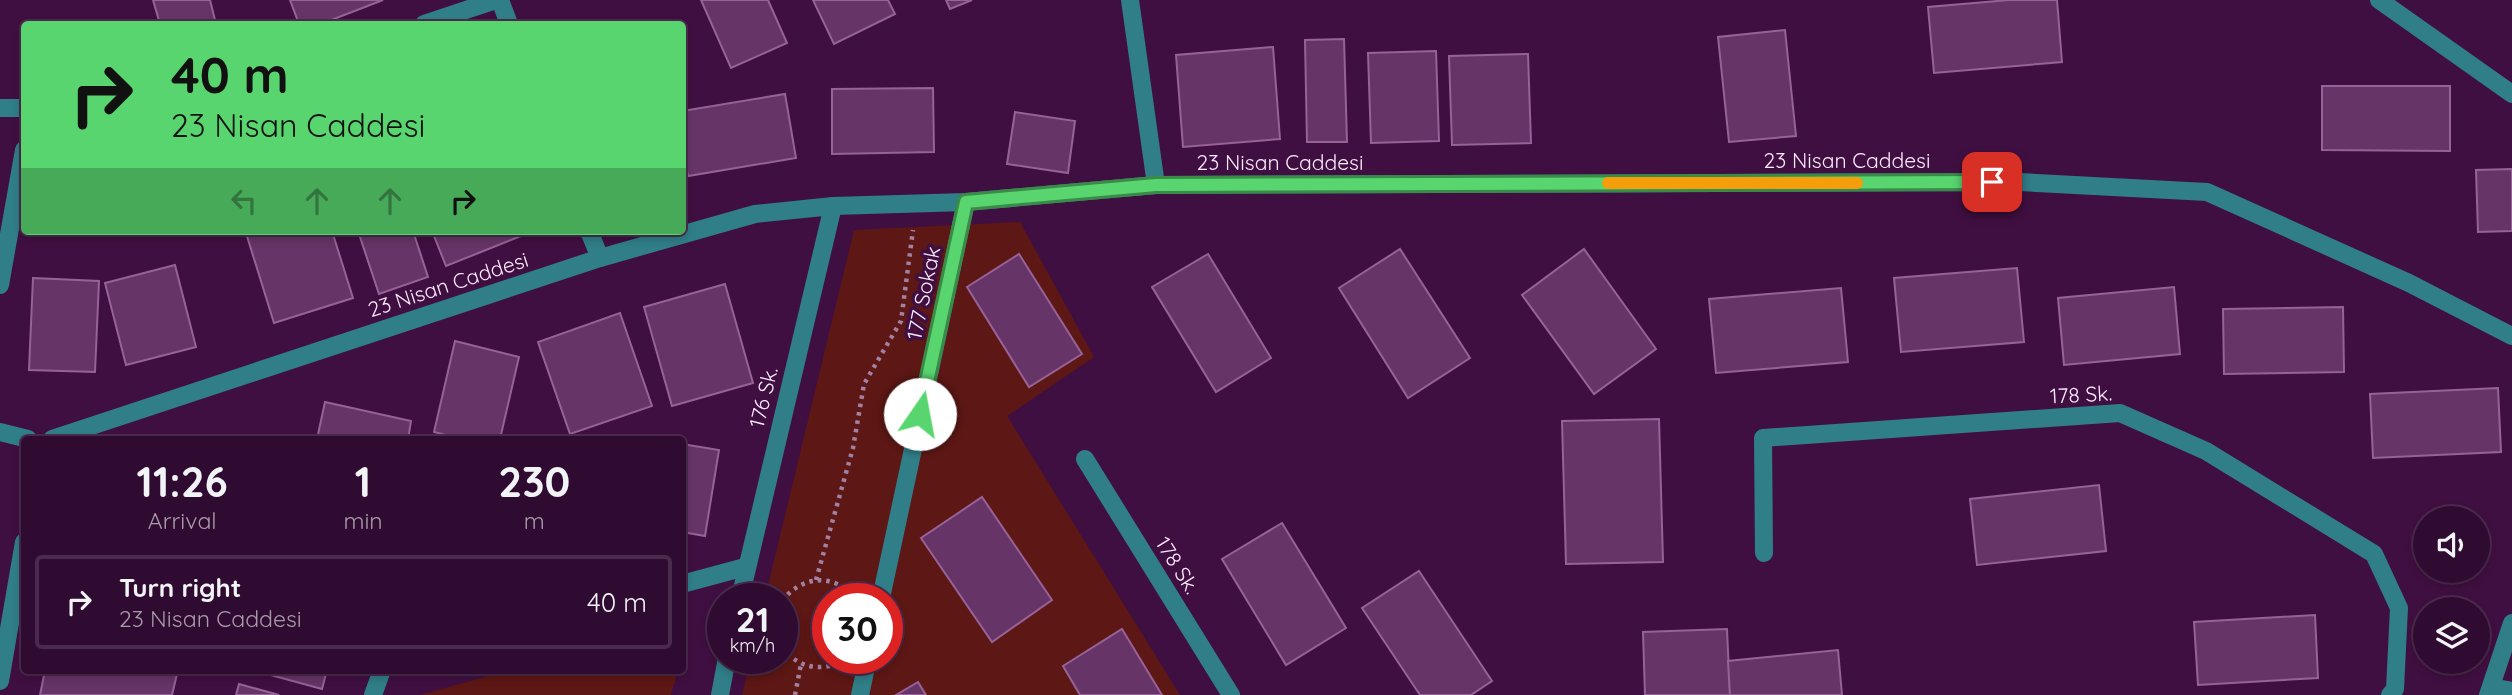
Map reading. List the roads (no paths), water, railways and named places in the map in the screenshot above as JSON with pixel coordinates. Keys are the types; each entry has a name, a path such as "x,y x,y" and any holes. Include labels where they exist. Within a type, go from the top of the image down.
{"street":[{"path":"433,21 498,0 508,21"},
{"path":"1130,0 1156,185"},
{"path":"2379,0 2512,94"},
{"path":"0,108 21,108"},
{"path":"0,285 21,167"},
{"name":"23 Nisan Caddesi","path":"686,234 755,214 833,206 966,202 1156,185 2020,182 2207,192 2409,283 2512,336"},
{"name":"177 Sokak","path":"884,583 966,202"},
{"name":"176 Sk.","path":"743,583 833,206"},
{"path":"591,235 600,258"},
{"name":"23 Nisan Caddesi","path":"61,436 600,258 681,235"},
{"name":"178 Sk.","path":"1764,553 1763,438 2120,413 2206,451 2374,554 2399,608 2395,689 2390,695"},
{"path":"0,432 21,437"},
{"name":"178 Sk.","path":"1085,459 1231,695"},
{"path":"0,681 21,558"},
{"path":"686,583 746,567"},
{"path":"2512,623 2490,691 2512,691"},
{"path":"373,695 381,674"},
{"path":"720,695 724,674"},
{"path":"860,695 865,674"}]}
